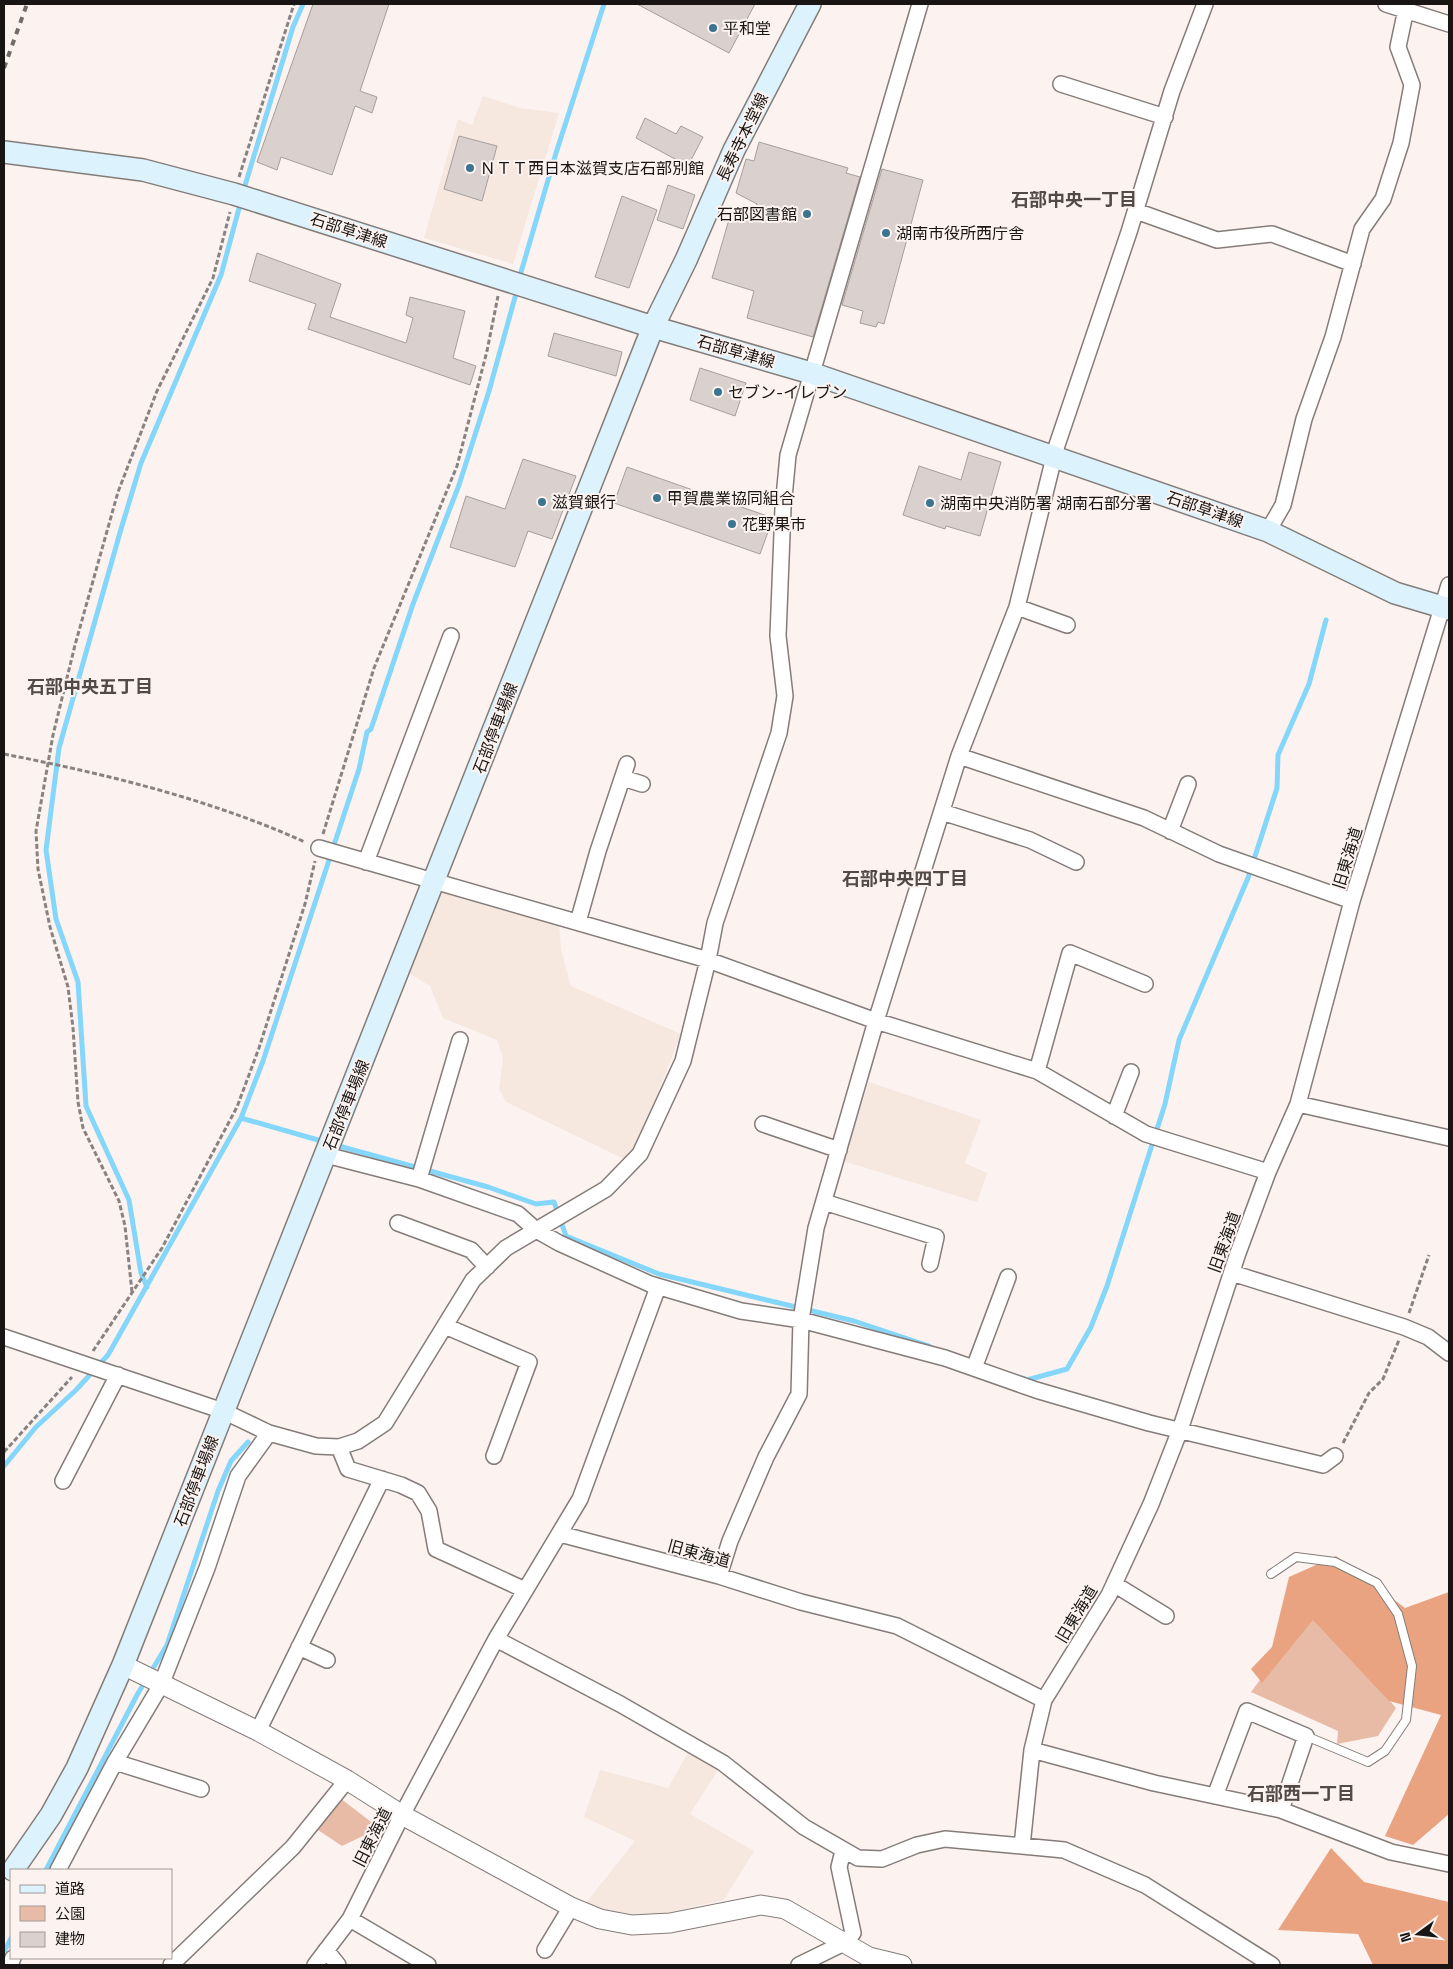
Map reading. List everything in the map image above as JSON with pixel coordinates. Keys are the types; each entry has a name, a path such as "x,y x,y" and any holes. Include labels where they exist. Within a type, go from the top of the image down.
{"main road":[{"name":"長寿寺本堂線","path":"653,327 686,260 734,150 810,4"},
{"name":"石部草津線","path":"4,152 143,170 234,194 653,327 811,373 1268,530 1395,593 1446,608"},
{"name":"石部停車場線","path":"13,1869 50,1815 77,1768 123,1665 653,327"}],"street":[{"path":"4,1337 223,1412 269,1434 316,1446 339,1447 358,1441 385,1423 473,1280 506,1248 606,1189 640,1154 684,1061 715,923 779,733 786,696 778,636 783,508 788,455 920,4"},
{"path":"719,1576 730,1541 766,1457 799,1394 801,1320 816,1228 876,1021 959,756 1017,607 1053,457 1136,211 1164,117 1205,4"},
{"path":"1386,4 1449,24"},
{"path":"1268,530 1283,505 1304,419 1333,337 1362,229 1383,199 1401,143 1412,85 1398,47 1406,9"},
{"path":"1061,84 1164,117"},
{"path":"1136,211 1217,240 1272,234 1353,264"},
{"name":"旧東海道","path":"315,1965 350,1919 402,1815 496,1639 524,1590 560,1534 719,1576 802,1602 896,1626 1044,1700 1114,1584 1151,1504 1180,1430 1268,1172 1298,1104 1352,901 1446,608 1449,585"},
{"path":"1017,607 1067,625"},
{"path":"366,862 451,636"},
{"path":"959,756 1144,818 1219,854 1352,901"},
{"path":"578,922 598,851 628,764"},
{"path":"622,778 642,784"},
{"path":"1170,831 1188,784"},
{"path":"942,812 1030,840 1076,862"},
{"path":"318,848 708,960 876,1021 1037,1071 1146,1134 1268,1172"},
{"path":"1037,1071 1070,953 1145,984"},
{"path":"419,1179 460,1040"},
{"path":"1114,1116 1131,1072"},
{"path":"1298,1104 1449,1138"},
{"path":"763,1124 839,1150"},
{"path":"326,1155 419,1179 518,1214 536,1230 560,1243 658,1287 741,1311 801,1320 945,1358 1036,1390 1180,1430 1323,1466 1335,1456"},
{"path":"824,1202 936,1238 930,1264"},
{"path":"398,1224 471,1250 487,1267"},
{"path":"1232,1273 1404,1327 1428,1336 1449,1353"},
{"path":"974,1368 1008,1277"},
{"path":"560,1534 580,1500 658,1287"},
{"path":"445,1326 529,1362 494,1456"},
{"path":"63,1481 118,1375"},
{"path":"59,1869 115,1762 161,1685 206,1568 238,1476 269,1434"},
{"path":"339,1447 348,1469 382,1479 418,1493 430,1511 436,1549 524,1590"},
{"path":"258,1732 382,1479"},
{"path":"1114,1584 1166,1616"},
{"path":"496,1639 620,1704 723,1763 804,1827 858,1858 882,1859 917,1845 945,1839 1064,1850 1146,1885 1272,1965"},
{"path":"299,1647 327,1660"},
{"path":"123,1665 258,1732 347,1780 402,1815 571,1907 600,1919 632,1926 670,1923 761,1905 785,1909 846,1942 868,1961 902,1965"},
{"path":"1022,1846 1032,1750 1044,1700"},
{"path":"1215,1796 1247,1711 1306,1736 1281,1810"},
{"path":"1032,1750 1154,1782 1281,1810 1391,1852 1449,1864"},
{"path":"115,1762 201,1789"},
{"path":"171,1965 293,1847 347,1780"},
{"path":"799,1965 846,1942 852,1933 839,1867 843,1851"},
{"path":"545,1950 571,1907"},
{"path":"350,1919 428,1965"},
{"path":"326,1950 338,1965"}],"lane":[{"path":"1271,1574 1296,1557 1335,1562 1377,1583 1398,1614 1412,1666 1406,1720 1385,1751 1368,1762 1306,1736"}],"path":[{"path":"132,1292 125,1226 119,1201 83,1128 68,986 50,927 38,869 36,831 48,763 75,645 118,492 156,391 213,278 234,194 254,126 294,4"},
{"path":"4,1452 84,1365 162,1248 237,1106 259,1048 305,904 318,848 374,668 457,466 488,350 502,279"},
{"path":"4,754 190,798 280,831 318,848"},
{"path":"1335,1456 1352,1428 1369,1393 1383,1379 1404,1327 1429,1255"}],"shaded area":[{"path":"483,96 520,108 559,113 513,264 424,238 458,119 472,125"},
{"path":"442,888 559,923 561,950 571,986 681,1034 639,1141 626,1160 506,1102 499,1089 503,1058 497,1040 443,1018 430,986 407,972"},
{"path":"869,1082 981,1120 965,1163 987,1173 977,1202 843,1161"},
{"path":"1336,1556 1405,1608 1449,1592 1449,1814 1413,1845 1385,1836 1441,1715 1389,1701 1313,1620 1262,1683 1251,1669 1272,1647 1289,1577"},
{"path":"689,1751 718,1770 690,1814 754,1851 724,1900 638,1919 609,1913 585,1904 635,1841 584,1817 600,1770 668,1788"},
{"path":"1331,1848 1364,1882 1449,1902 1449,1965 1373,1965 1358,1934 1278,1930"}],"green space":[{"path":"1312,1609 1396,1708 1378,1736 1337,1744 1338,1731 1251,1692"},
{"path":"340,1798 379,1828 373,1837 365,1835 342,1846 315,1828"}],"building":[{"path":"313,4 389,4 360,91 377,97 372,113 355,106 332,175 281,157 277,170 257,162"},
{"name":"平和堂","path":"637,4 755,4 729,53"},
{"path":"645,118 676,134 681,126 703,137 688,166 636,138"},
{"name":"ＮＴＴ西日本滋賀支店石部別館","path":"459,136 497,146 482,201 444,189"},
{"path":"759,142 848,168 846,173 860,177 813,337 747,318 754,291 712,278 732,209 751,216 757,204 736,193 746,159 754,161"},
{"name":"湖南市役所西庁舎","path":"882,169 923,180 884,324 878,322 876,327 860,323 863,311 842,305"},
{"path":"668,185 695,195 683,229 657,220"},
{"path":"622,196 657,210 629,288 595,277"},
{"path":"257,253 341,284 330,317 406,343 413,318 406,315 410,297 465,311 453,358 476,366 470,385 308,329 316,304 249,281"},
{"path":"554,333 622,352 616,376 548,356"},
{"name":"セブン-イレブン","path":"700,368 746,383 735,416 690,400"},
{"path":"969,452 1001,462 980,536 946,526 945,529 903,515 919,466 961,480"},
{"path":"523,459 576,476 552,539 528,531 515,567 450,547 466,496 505,509"},
{"path":"627,467 773,518 760,554 614,503"}],"waterway":[{"path":"243,192 293,27 303,4"},
{"path":"519,279 556,153 604,4"},
{"path":"147,1287 141,1273 129,1200 86,1106 78,982 56,919 46,850 59,748 121,529 141,463 221,275 241,201"},
{"path":"4,1466 36,1427 76,1390 108,1355 241,1118 263,1061 359,769 367,732 371,729 413,604 459,485 489,391 517,290"},
{"path":"1022,1378 1027,1380 1067,1369 1091,1327 1107,1286 1165,1104 1179,1040 1248,878 1277,788 1278,755 1309,684 1326,620"},
{"path":"241,1118 325,1142"},
{"path":"335,1145 488,1187 536,1204 554,1202 566,1236 659,1274 854,1321 929,1346"},
{"path":"47,1869 137,1695 167,1645 218,1491 231,1461 248,1442"},
{"path":"4,1952 10,1940"}],"railway":[{"path":"4,68 27,4"}],"place":[{"name":"平和堂","path":"713,28"},
{"name":"ＮＴＴ西日本滋賀支店石部別館","path":"470,168"},
{"name":"石部図書館","path":"807,214"},
{"name":"湖南市役所西庁舎","path":"886,233"},
{"name":"セブン-イレブン","path":"718,392"},
{"name":"甲賀農業協同組合","path":"657,498"},
{"name":"滋賀銀行","path":"542,502"},
{"name":"湖南中央消防署 湖南石部分署","path":"930,503"},
{"name":"花野果市","path":"732,524"}],"district":[{"name":"石部中央一丁目","path":"1074,200"},
{"name":"石部中央五丁目","path":"90,687"},
{"name":"石部中央四丁目","path":"905,879"},
{"name":"石部西一丁目","path":"1301,1794"}]}
